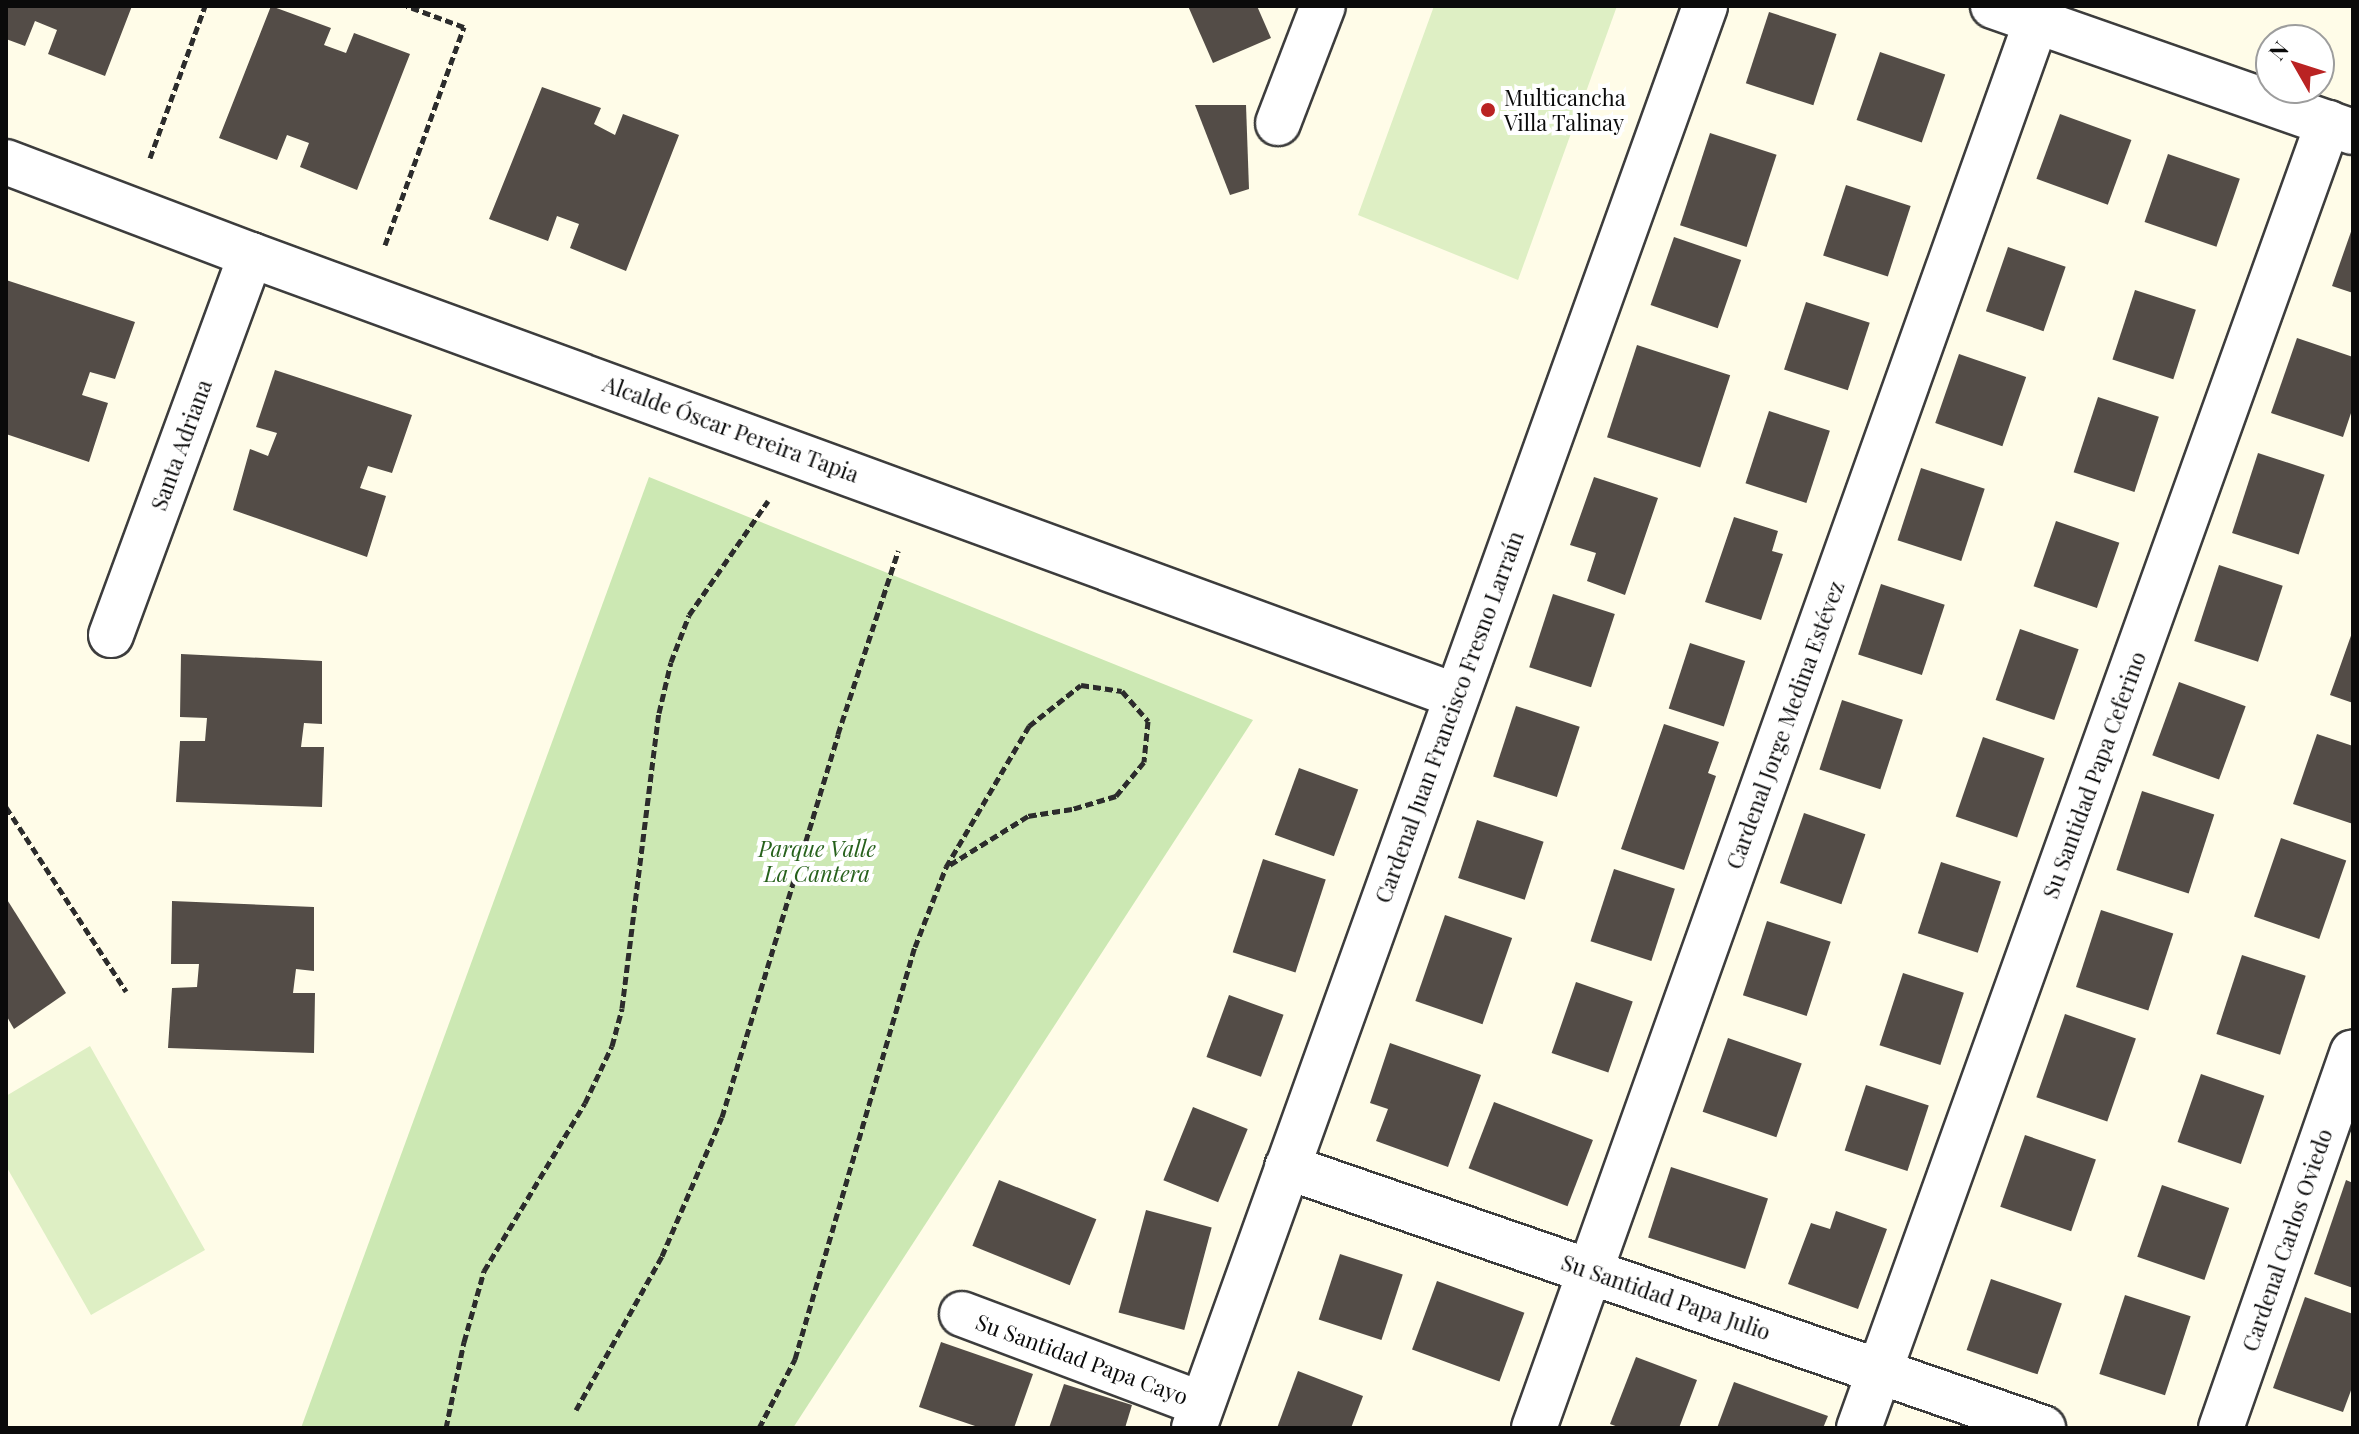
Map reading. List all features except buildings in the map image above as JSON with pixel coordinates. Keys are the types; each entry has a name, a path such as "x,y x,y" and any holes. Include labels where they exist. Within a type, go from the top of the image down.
{"street":[{"path":"1278,123 1323,6"},
{"name":"Cardenal Juan Francisco Fresno Larraín","path":"1198,1416 1705,6"},
{"path":"1993,6 2341,127"},
{"name":"Cardenal Jorge Medina Estévez","path":"1534,1428 2036,22"},
{"name":"Su Santidad Papa Ceferino","path":"1859,1428 2341,127"},
{"name":"Alcalde Óscar Pereira Tapia","path":"6,162 251,255 1456,696"},
{"name":"Santa Adriana","path":"111,635 251,255"},
{"name":"Cardenal Carlos Oviedo","path":"2221,1428 2337,1147 2353,1052"},
{"name":"Su Santidad Papa Julio","path":"1287,1167 2043,1428"},
{"name":"Su Santidad Papa Cayo","path":"962,1314 1198,1416"}],"path":[{"path":"150,159 205,6"},
{"path":"384,246 464,27 407,6"},
{"path":"446,1428 464,1342 484,1271 585,1103 612,1046 622,1008 659,713 671,662 689,615 801,454"},
{"path":"576,1410 662,1256 722,1117 834,749 916,497"},
{"path":"759,1428 795,1359 915,947 946,867 1029,726 1081,685 1122,691 1148,721 1144,762 1116,796 1072,809 1028,816 946,867"},
{"path":"6,807 126,991"}],"green space":[{"name":"Multicancha Villa Talinay","path":"1434,6 1617,6 1518,280 1358,215"},
{"name":"Parque Valle La Cantera","path":"649,477 1253,720 793,1428 301,1428"},
{"path":"90,1046 205,1250 91,1315 6,1166 6,1096"}],"place":[{"name":"Multicancha Villa Talinay","path":"1488,110"}]}
